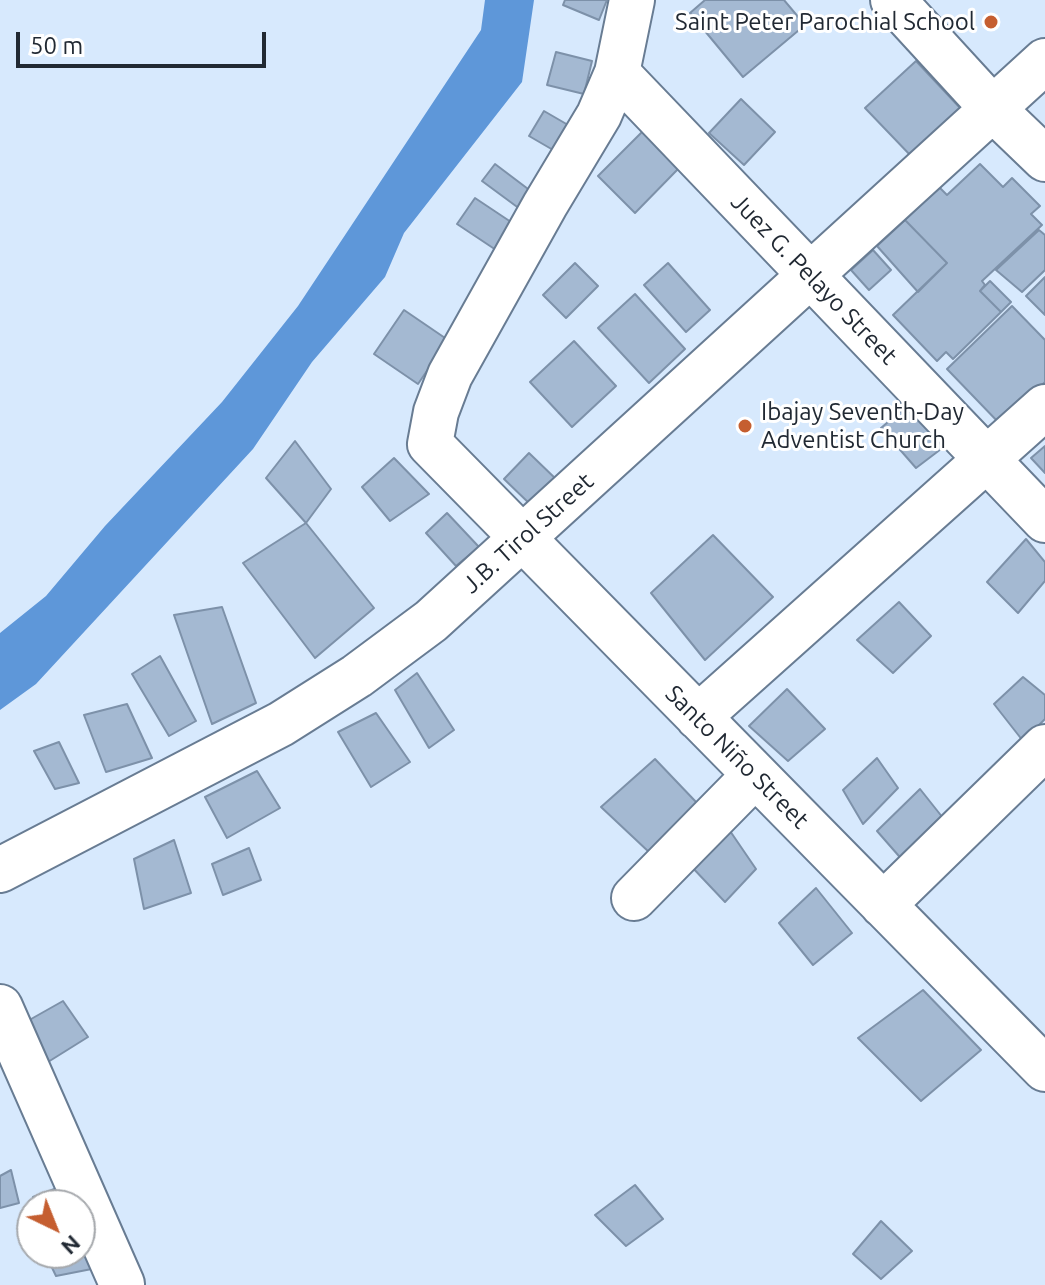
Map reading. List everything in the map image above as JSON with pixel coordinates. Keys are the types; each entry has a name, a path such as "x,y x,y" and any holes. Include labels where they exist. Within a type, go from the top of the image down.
{"street":[{"path":"617,73 632,0"},
{"path":"893,0 993,109 1045,159"},
{"name":"J.B. Tirol Street","path":"0,870 281,724 357,676 431,621 1045,61"},
{"name":"Juez G. Pelayo Street","path":"617,73 1045,520"},
{"name":"Santo Niño Street","path":"617,73 599,115 450,375 436,412 430,444 1045,1069"},
{"path":"698,717 1045,407"},
{"path":"883,905 1045,747"},
{"path":"634,898 755,775"},
{"path":"0,1007 122,1284"}],"water":[{"path":"485,0 534,0 522,82 404,233 385,277 312,362 253,449 36,684 0,710 0,633 46,596 105,526 222,402 298,306 481,30"}],"building":[{"path":"565,0 607,0 599,20 563,5"},
{"path":"705,0 784,0 805,25 743,77 690,13"},
{"path":"556,52 592,61 584,94 547,85"},
{"path":"916,61 962,110 912,157 865,108"},
{"path":"741,99 775,132 744,165 709,133"},
{"path":"544,111 575,129 560,154 529,136"},
{"path":"642,132 679,168 635,213 598,176"},
{"path":"495,164 536,195 524,212 482,181"},
{"path":"980,164 1003,187 1012,178 1040,206 1031,214 1042,225 982,281 985,285 980,291 1001,312 953,359 946,352 937,361 893,315 947,263 905,220 939,187 947,195"},
{"path":"475,198 517,226 499,252 457,224"},
{"path":"905,220 947,263 918,292 877,246"},
{"path":"1039,230 1045,235 1045,270 1022,292 996,270"},
{"path":"873,250 891,270 869,290 851,270"},
{"path":"575,263 598,286 566,318 543,295"},
{"path":"668,263 710,310 686,332 644,285"},
{"path":"1045,277 1045,315 1026,296"},
{"path":"990,281 1011,302 1001,312 980,291"},
{"path":"635,294 685,349 649,383 598,328"},
{"path":"1012,306 1045,340 1045,382 1001,425 947,369"},
{"path":"404,310 448,340 418,384 374,354"},
{"path":"574,341 616,386 572,427 530,382"},
{"path":"909,404 945,446 916,468 881,428"},
{"path":"295,441 331,489 306,523 266,478"},
{"path":"1045,446 1045,473 1031,458"},
{"path":"529,453 558,481 533,507 504,479"},
{"path":"394,458 429,494 390,521 362,487"},
{"path":"447,513 479,547 456,566 426,533"},
{"path":"306,523 374,608 315,658 243,563"},
{"path":"713,535 773,597 705,660 651,593"},
{"path":"1026,539 1045,562 1045,581 1018,613 987,582"},
{"path":"899,602 931,636 893,673 857,640"},
{"path":"222,607 256,703 212,724 174,615"},
{"path":"160,656 196,721 169,736 132,674"},
{"path":"417,673 454,730 429,748 395,690"},
{"path":"1023,677 1045,695 1045,719 1023,741 994,704"},
{"path":"787,689 825,729 788,761 749,726"},
{"path":"127,704 152,758 106,772 84,715"},
{"path":"376,713 410,762 371,787 338,732"},
{"path":"59,742 79,783 55,789 34,751"},
{"path":"877,758 898,788 863,824 843,790"},
{"path":"655,759 697,803 650,853 601,807"},
{"path":"257,771 280,808 227,838 205,797"},
{"path":"920,789 947,823 905,863 877,831"},
{"path":"728,828 756,869 725,902 690,865"},
{"path":"174,840 191,893 144,909 134,859"},
{"path":"249,848 261,880 223,895 212,864"},
{"path":"816,888 852,933 813,965 779,923"},
{"path":"923,990 981,1050 921,1101 858,1038"},
{"path":"63,1001 88,1037 48,1062 24,1023"},
{"path":"11,1170 16,1204 0,1208 0,1176"},
{"path":"73,1182 75,1189 54,1189"},
{"path":"635,1185 663,1219 626,1246 595,1215"},
{"path":"881,1221 912,1251 881,1279 853,1254"},
{"path":"96,1254 107,1266 96,1268"},
{"path":"53,1269 92,1269 56,1276"}],"place":[{"name":"Saint Peter Parochial School","path":"991,22"},
{"name":"Ibajay Seventh-Day Adventist Church","path":"745,426"}]}
